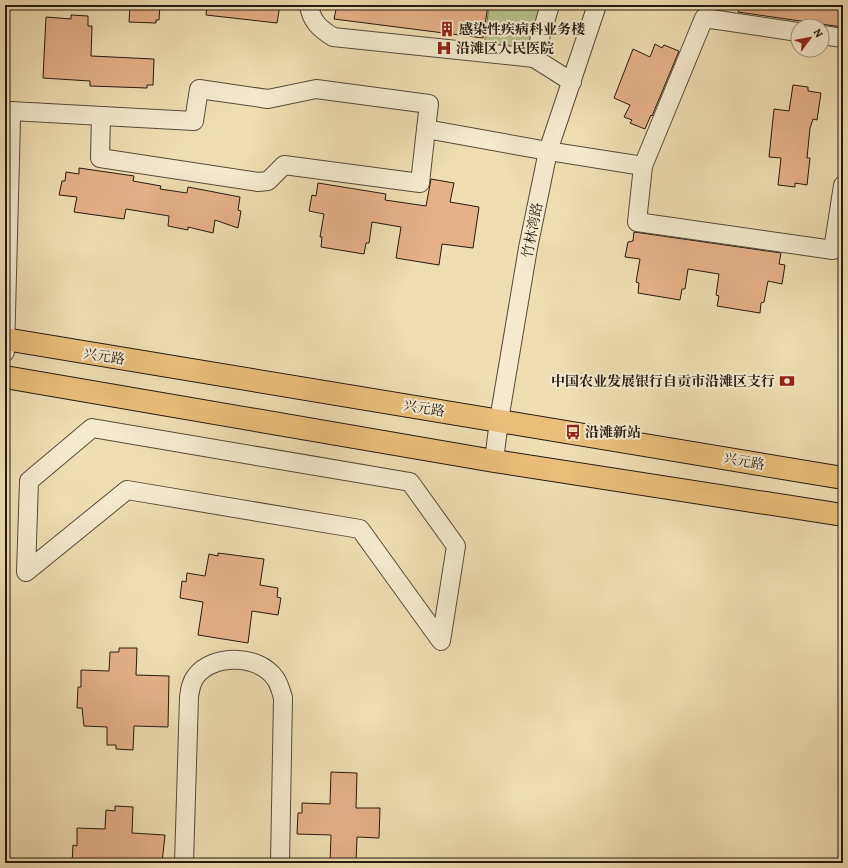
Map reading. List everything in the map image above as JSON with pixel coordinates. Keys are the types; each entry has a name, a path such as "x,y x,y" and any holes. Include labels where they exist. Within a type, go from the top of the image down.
{"main road":[{"name":"兴元路","path":"5,344 499,420 843,478"},
{"path":"5,377 494,461 843,514"}],"street":[{"path":"309,5 310,13 314,22 321,30 333,37 534,58 572,82"},
{"path":"534,58 550,5"},
{"name":"竹林湾路","path":"494,461 499,420 528,248 548,152 597,5"},
{"path":"790,31 704,18 643,166 637,222 833,250 843,185"},
{"path":"830,36 843,38"},
{"path":"5,344 11,115 101,116 194,121 199,89 268,99 316,89 429,104 420,183 284,165 268,181 258,182 100,158 101,116"},
{"path":"426,129 548,152 643,166"},
{"path":"92,428 410,482 456,546 441,641 360,529 189,500 127,490 26,572 29,481 92,428"},
{"path":"184,863 189,697 192,683 196,676 213,663 222,660 255,663 265,668 275,677 283,698 280,863"}],"green space":[{"path":"489,5 544,5 532,46 526,52 484,48"}],"building":[{"path":"130,5 160,5 159,20 156,20 156,23 129,22"},
{"path":"207,5 280,5 277,23 206,15"},
{"name":"感染性疾病科业务楼","path":"337,5 488,5 483,38 334,19"},
{"path":"739,5 843,5 842,27 830,25 830,18 790,18 790,20 738,12"},
{"path":"71,15 88,16 88,26 92,26 91,56 154,59 153,85 147,85 147,88 90,86 90,81 43,78 46,17 71,19"},
{"path":"655,44 662,48 664,45 679,51 652,116 651,115 645,129 630,123 632,120 624,117 630,105 614,98 633,49 650,57"},
{"path":"793,85 808,87 808,91 821,93 817,120 813,119 810,128 807,158 810,158 807,185 795,183 795,187 778,185 781,158 769,157 774,109 789,111"},
{"path":"79,168 134,176 133,181 161,186 160,189 187,193 188,187 240,197 238,210 241,211 238,228 215,220 213,233 188,227 188,230 168,226 169,216 126,209 124,219 74,212 77,197 59,195 62,181 65,181 66,172 79,174"},
{"path":"431,179 454,183 450,202 479,207 473,248 442,244 439,265 396,258 401,227 372,222 369,243 366,243 364,254 321,247 322,237 320,237 324,214 309,211 312,195 316,196 318,183 386,194 385,200 426,206"},
{"path":"634,232 781,253 779,264 785,265 782,284 768,281 764,302 761,303 760,313 717,306 719,296 716,295 719,274 688,269 685,289 682,289 680,300 638,293 639,283 636,282 640,259 625,257 628,242 633,241"},
{"path":"218,553 264,559 260,585 278,588 277,597 281,598 278,615 252,611 248,643 198,635 203,602 180,598 182,581 186,582 187,573 205,576 209,554 218,556"},
{"path":"119,648 137,648 136,675 169,676 168,727 134,726 133,750 116,749 116,745 107,745 107,727 84,726 82,708 77,708 78,687 81,687 81,670 109,671 110,652 119,652"},
{"path":"331,772 357,773 356,808 380,808 379,838 357,837 356,863 330,863 331,835 297,834 298,813 302,813 302,803 330,804"},
{"path":"115,806 133,807 132,833 165,835 162,863 72,863 73,845 77,846 77,828 105,829 106,810 115,811"}],"place":[{"name":"感染性疾病科业务楼","path":"447,29"},
{"name":"沿滩区人民医院","path":"444,48"},
{"name":"中国农业发展银行自贡市沿滩区支行","path":"787,381"},
{"name":"沿滩新站","path":"573,432"}]}
